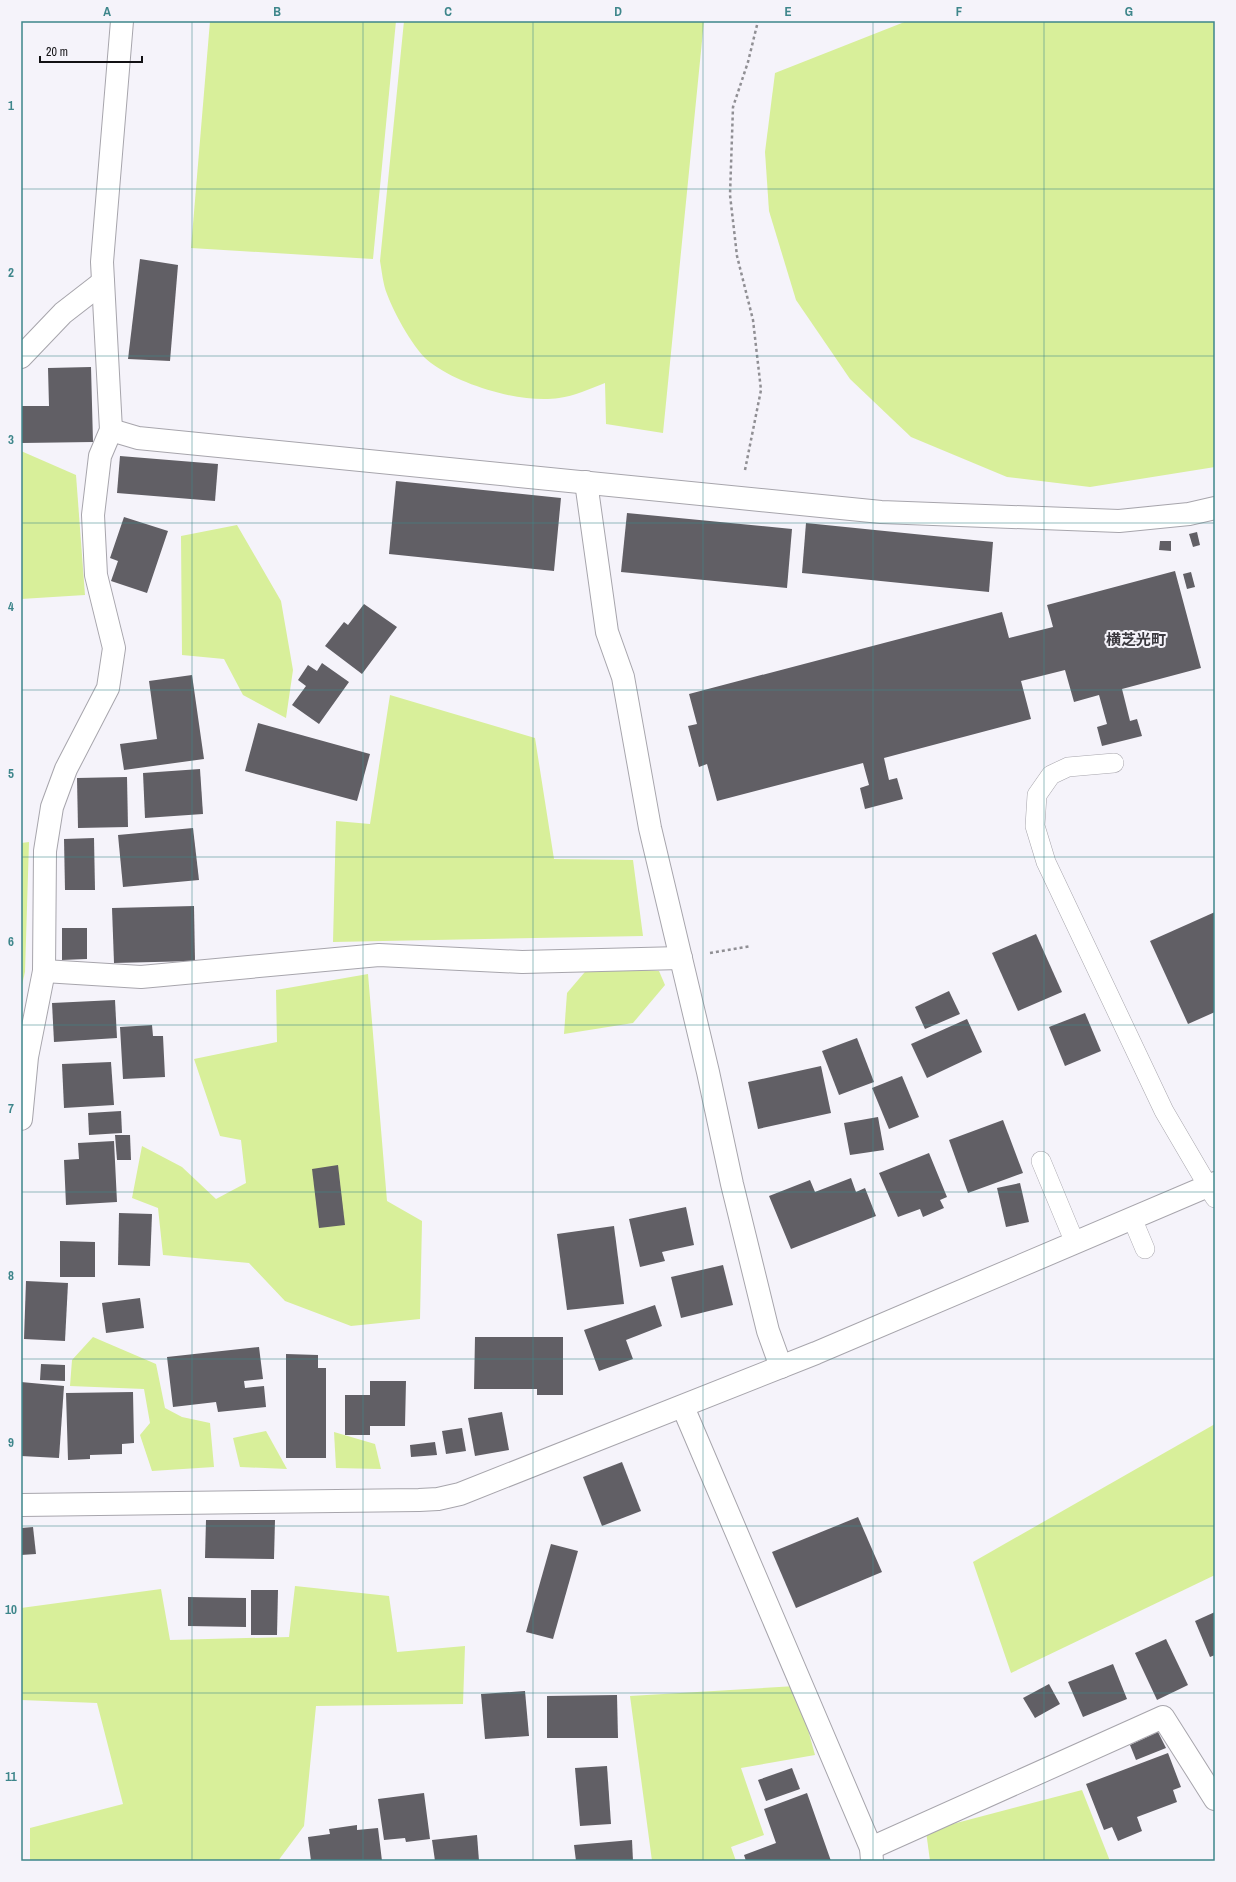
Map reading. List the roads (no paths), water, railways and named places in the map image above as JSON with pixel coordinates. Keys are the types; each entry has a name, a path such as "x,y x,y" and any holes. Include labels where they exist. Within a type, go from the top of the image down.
{"street":[{"path":"21,1119 27,1058 44,971 45,850 52,807 66,769 108,688 114,648 96,575 93,516 100,456 111,430 102,262 122,21"},
{"path":"21,357 63,312 103,282"},
{"path":"111,430 138,438 889,512 1119,521 1189,514 1215,508"},
{"path":"586,482 606,632 623,677 650,828 708,1072 732,1184 768,1331 781,1367"},
{"path":"44,971 141,977 379,955 522,962 681,958"},
{"path":"21,1505 438,1499 460,1494 781,1367 1132,1218 1213,1189"},
{"path":"683,1407 871,1855 1164,1717 1215,1799"}],"lane":[{"path":"1114,763 1068,767 1051,775 1037,794 1036,826 1046,862 1164,1111 1213,1189"},
{"path":"1041,1162 1075,1243"},
{"path":"1132,1218 1145,1249"}],"district":[{"name":"横芝光町","path":"1136,639"}]}
